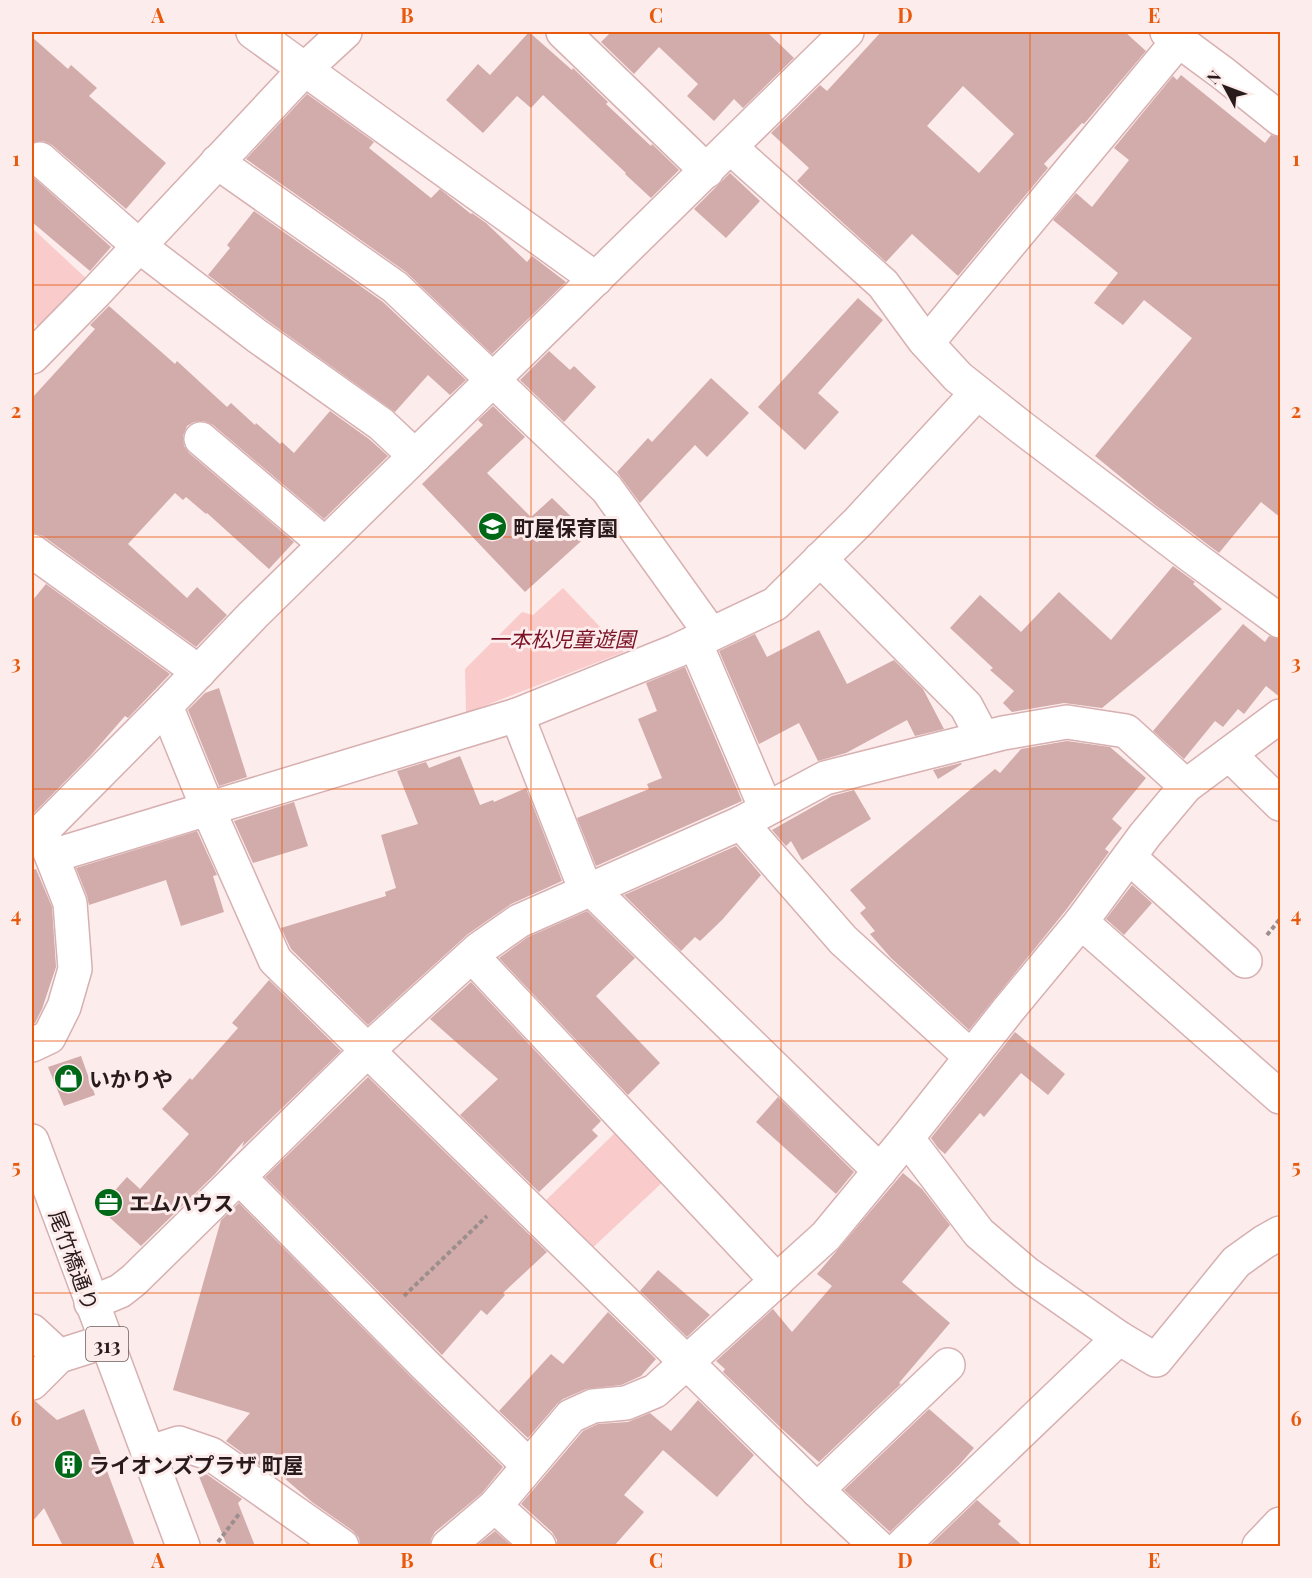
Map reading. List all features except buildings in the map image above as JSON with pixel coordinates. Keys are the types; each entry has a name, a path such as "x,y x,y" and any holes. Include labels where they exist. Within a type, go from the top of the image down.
{"street":[{"path":"253,32 596,279"},
{"path":"32,357 305,69 345,32"},
{"path":"563,32 707,171"},
{"path":"41,838 253,615 847,32"},
{"path":"927,343 1173,36 1281,119"},
{"path":"730,147 883,284 927,343 958,377 1190,555 1281,621"},
{"path":"40,159 139,246 257,336 381,424 415,456"},
{"path":"217,162 395,287 607,489 703,638 754,816 843,940 971,1057"},
{"path":"41,838 208,809 517,715 676,651 775,604 859,521 977,393"},
{"path":"201,439 325,544"},
{"path":"32,551 199,672"},
{"path":"820,560 966,706 983,738"},
{"path":"166,706 208,809 275,960 877,1546"},
{"path":"517,715 589,890 880,1171"},
{"path":"448,1546 495,1506 571,1416 593,1406 626,1403 655,1391 826,1236 1080,922 1145,835 1186,786 1281,716"},
{"path":"91,1303 120,1291 134,1280 368,1050 472,956 519,921 754,816 825,778 1003,732 1067,722 1126,731 1186,786"},
{"path":"1228,754 1281,804"},
{"path":"32,1044 49,1037 64,1007 75,969 70,903 41,838"},
{"path":"1129,857 1245,961"},
{"path":"1080,922 1281,1097"},
{"path":"472,956 777,1281"},
{"path":"907,1138 979,1233 1026,1273 1119,1338 1156,1360 1236,1262 1281,1233"},
{"name":"尾竹橋通り","path":"32,1141 183,1546"},
{"path":"239,1177 424,1364 528,1465"},
{"path":"32,1331 59,1356"},
{"path":"902,1546 1119,1338"},
{"path":"32,1383 59,1356 106,1341"},
{"path":"817,1490 948,1365"},
{"path":"148,1453 179,1443 211,1454 342,1546"},
{"path":"495,1506 539,1546"},
{"path":"1259,1546 1281,1524"}],"path":[{"path":"380,1319 512,1192"},
{"path":"210,1546 218,1542 259,1488"}],"green space":[{"path":"32,228 89,281 42,331 32,321"},
{"name":"一本松児童遊園","path":"563,588 624,652 466,713 465,669 522,612 533,615"},
{"path":"619,1129 666,1179 587,1253 538,1208"}],"place":[{"name":"町屋保育園","path":"492,527"},
{"name":"いかりや","path":"68,1078"},
{"name":"エムハウス","path":"108,1202"},
{"name":"ライオンズプラザ 町屋","path":"68,1464"}]}
